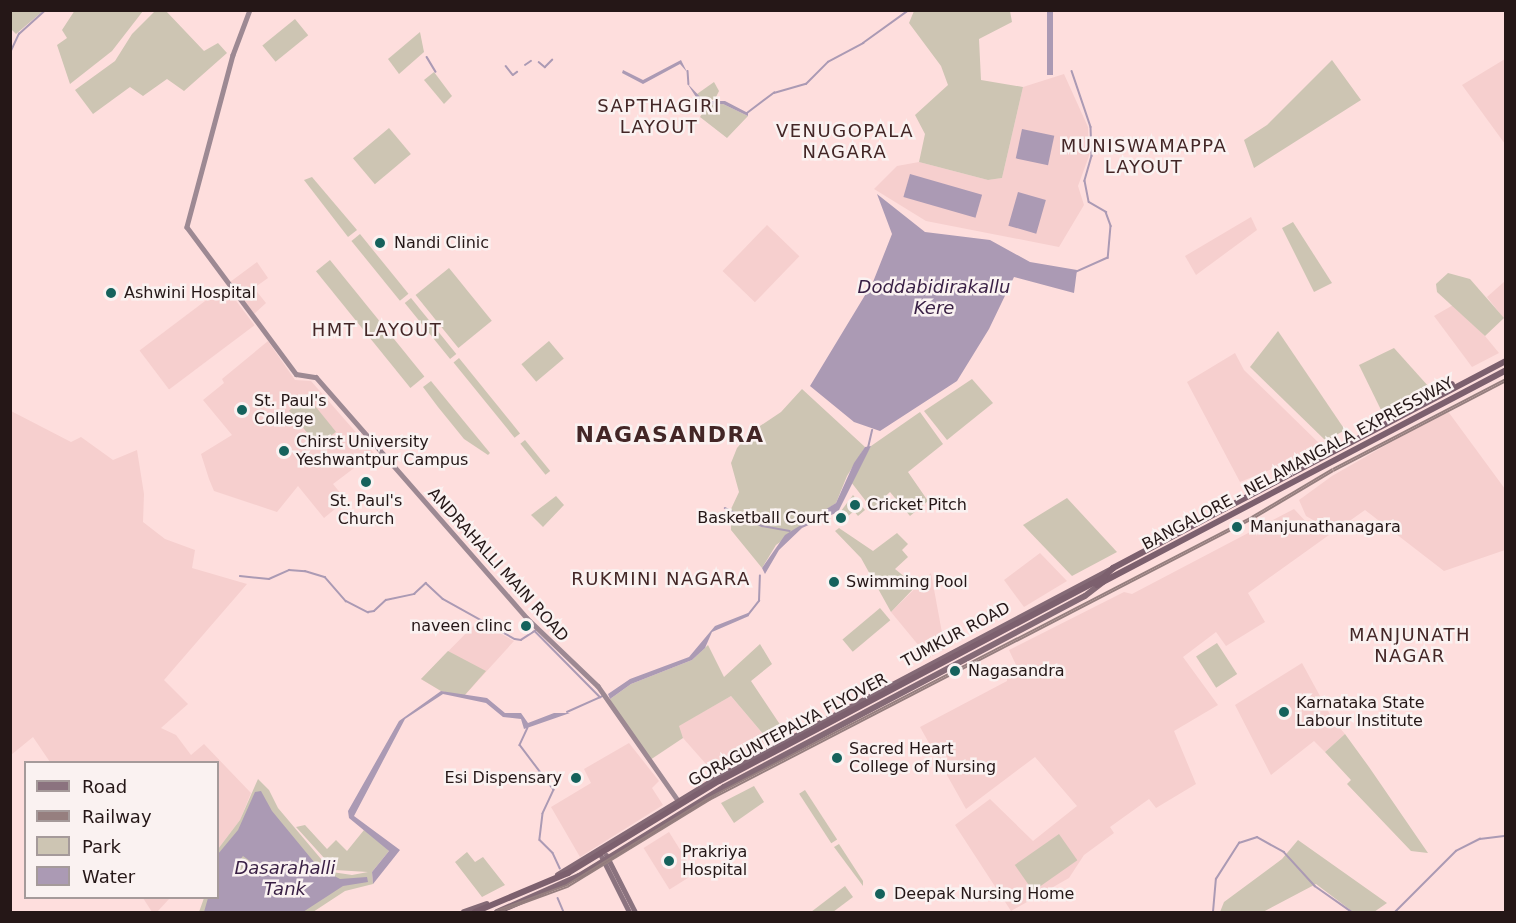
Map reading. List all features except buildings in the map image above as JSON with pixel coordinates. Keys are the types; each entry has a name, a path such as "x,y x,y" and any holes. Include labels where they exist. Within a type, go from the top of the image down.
{"highway":[{"name":"BANGALORE - NELAMANGALA EXPRESSWAY","path":"1113,568 1506,361"},
{"name":"BANGALORE - NELAMANGALA EXPRESSWAY","path":"1101,581 1506,370"},
{"path":"1395,420 1452,384"},
{"name":"GORAGUNTEPALYA FLYOVER","path":"487,912 559,883 724,783 1101,581 1113,568"},
{"name":"TUMKUR ROAD","path":"464,912 544,882 721,774 1113,568"},
{"name":"GORAGUNTEPALYA FLYOVER","path":"475,912 568,873 719,781 1101,581"},
{"name":"TUMKUR ROAD","path":"497,912 558,888 704,799 1085,596 1101,581"},
{"path":"787,741 792,751"}],"main road":[{"name":"ANDRAHALLI MAIN ROAD","path":"250,10 233,55 187,227 296,374 316,377 530,621 602,692 677,799"},
{"path":"600,848 635,912"},
{"path":"606,860 629,912"}],"shaded area":[{"path":"1505,59 1505,144 1462,85"},
{"path":"1064,74 1088,127 1089,156 1078,186 1084,205 1059,247 926,221 874,189 897,166 919,162 988,180 1002,178 1023,87"},
{"path":"1251,217 1257,230 1196,275 1185,256"},
{"path":"767,225 799,256 755,302 723,271"},
{"path":"257,262 268,278 254,288 266,303 254,314 230,282"},
{"path":"1505,281 1505,320 1487,297"},
{"path":"225,286 254,325 169,390 140,350"},
{"path":"1455,304 1499,353 1472,367 1434,316"},
{"path":"268,341 295,380 311,381 374,453 333,484 346,500 324,518 298,486 277,512 214,491 201,454 232,435 203,400 224,383 222,379"},
{"path":"1235,353 1244,370 1324,448 1240,482 1187,382"},
{"path":"1447,410 1505,489 1505,550 1444,571 1365,510 1334,532 1306,516 1299,500 1332,476"},
{"path":"11,411 71,442 81,437 113,460 137,450 144,494 143,522 165,539 195,550 192,568 247,584 164,680 188,704 161,728 176,735 191,755 204,744 251,793 240,820 219,848 219,761 49,761 33,737 11,755"},
{"path":"1294,509 1310,526 1329,535 1248,593 1265,622 1226,646 1216,632 1183,657 1218,705 1174,731 1196,784 1156,808 1149,799 1110,827 1114,833 1084,855 1069,878 1011,911 955,825 990,799 1033,841 1077,806 1035,757 966,809 920,727 1007,681 1007,670 1016,665 1009,650 1124,592 1132,594"},
{"path":"1040,553 1067,581 1024,607 1004,580"},
{"path":"931,573 945,649 929,658 891,612"},
{"path":"478,621 514,641 464,696 441,691 421,679"},
{"name":"Karnataka State Labour Institute","path":"1302,663 1333,720 1345,734 1325,752 1314,741 1271,775 1235,705"},
{"path":"731,696 769,741 713,772 683,738 678,726"},
{"path":"629,743 659,781 652,788 663,805 580,857 551,807 591,783 584,769"},
{"name":"Prakriya Hospital","path":"669,832 695,874 670,889 644,848"},
{"path":"144,899 169,899 157,912 152,912"}],"green space":[{"path":"11,10 43,11 16,34 11,29"},
{"path":"75,10 143,11 112,51 70,84 57,45 67,38 62,30"},
{"path":"155,11 166,11 204,51 218,43 227,53 184,91 167,79 143,96 130,87 93,114 75,90 115,61 132,34"},
{"path":"914,11 1010,11 1012,22 979,39 981,80 1023,87 1002,178 988,180 919,162 925,134 915,115 948,85 941,66 909,23"},
{"path":"295,19 308,35 276,62 262,45"},
{"path":"420,32 424,52 399,74 388,59"},
{"path":"1332,60 1361,100 1254,168 1244,140 1267,125"},
{"path":"434,72 452,96 444,104 424,80"},
{"path":"714,82 719,91 716,97 711,101 699,98 697,94"},
{"path":"723,104 748,116 727,138 700,117 704,111 701,105"},
{"path":"389,128 411,154 375,184 353,158"},
{"path":"312,177 357,230 348,237 304,180"},
{"path":"1293,222 1332,283 1314,292 1282,228"},
{"path":"360,234 408,294 400,301 351,241"},
{"path":"330,260 424,377 410,388 316,271"},
{"path":"449,268 492,321 458,348 416,295"},
{"path":"1448,273 1470,279 1504,318 1485,336 1437,292 1436,284"},
{"path":"411,298 456,354 450,359 405,303"},
{"path":"1278,331 1345,430 1326,441 1250,367"},
{"path":"549,341 564,359 536,382 521,364"},
{"path":"1394,348 1429,387 1383,414 1359,365"},
{"path":"459,358 520,433 515,438 454,362"},
{"path":"972,379 993,403 947,440 924,411"},
{"path":"431,381 490,453 488,455 464,439 438,407 423,387"},
{"path":"802,389 865,447 847,476 836,503 776,545 762,568 731,530 731,509 739,492 731,463 737,448 751,432 781,412"},
{"path":"307,396 336,432 318,446 289,410"},
{"path":"920,412 943,444 908,472 928,501 910,516 890,492 872,509 851,482 853,476 871,446"},
{"path":"525,440 550,471 546,475 520,444"},
{"name":"Cricket Pitch","path":"853,495 865,510 858,516 854,511 847,517 841,511"},
{"path":"556,496 564,505 543,527 531,515"},
{"path":"1067,498 1117,552 1072,576 1023,525"},
{"path":"839,528 873,551 897,533 908,544 902,550 908,557 895,569 916,586 891,612 861,558 835,531"},
{"path":"880,608 890,620 853,652 842,639"},
{"path":"1217,643 1237,674 1216,688 1196,657"},
{"path":"760,644 772,664 751,681 785,732 769,741 731,696 679,726 683,738 650,760 616,714 610,699 631,684 692,660 708,645 724,677"},
{"path":"448,651 486,671 464,696 441,691 421,679"},
{"path":"1345,734 1428,853 1411,851 1347,784 1351,780 1325,752"},
{"name":"Dasarahalli Tank","path":"258,779 269,790 278,808 332,872 352,875 368,872 335,870 296,827 305,825 327,849 336,840 347,851 364,830 389,851 372,872 373,884 345,891 313,912 199,912 204,899 219,899 219,848 240,820"},
{"path":"754,786 764,802 734,823 721,803"},
{"path":"805,790 837,839 831,843 799,794"},
{"path":"1059,834 1077,860 1033,891 1015,865"},
{"path":"1298,840 1387,903 1374,912 1353,912 1316,884 1263,912 1220,912 1224,902 1282,859"},
{"path":"839,844 863,881 863,886 834,847"},
{"path":"467,852 475,862 483,857 505,885 482,897 455,862"},
{"path":"845,886 853,897 833,912 811,912"}],"water":[{"path":"1047,11 1053,11 1053,75 1047,75"},
{"path":"681,60 687,72 680,64 643,84 622,73 623,70 643,80"},
{"path":"687,83 704,101 725,101 748,113 748,116 723,104 701,105"},
{"path":"1022,129 1054,136 1048,165 1016,158"},
{"path":"910,174 982,195 975,218 903,197"},
{"path":"1018,192 1046,200 1036,234 1008,226"},
{"name":"Doddabidirakallu Kere","path":"877,194 925,232 990,240 1030,262 1077,270 1074,293 1014,277 989,329 957,381 880,431 854,422 810,386 873,282 892,234"},
{"path":"871,446 838,512 802,528 779,550 765,574 762,568 785,535 836,503 854,463 865,447"},
{"path":"748,613 749,616 712,632 705,648 692,660 631,684 610,699 608,694 630,679 689,657 715,626"},
{"path":"441,691 487,698 505,713 521,713 528,723 554,713 570,713 524,729 521,719 503,717 486,703 443,694 405,719 354,816 400,850 373,884 372,872 389,851 349,818 348,811 399,721"},
{"name":"Dasarahalli Tank","path":"261,791 272,811 319,868 340,879 367,877 368,882 343,886 303,912 204,912 208,899 219,899 219,853 238,830 255,792","holes":["243,856 254,864 246,875 239,874 235,866"]}],"waterway":[{"path":"10,53 19,34 46,10"},
{"path":"747,113 774,93 806,84 828,62 863,43 909,10"},
{"path":"427,57 436,72"},
{"path":"539,62 545,67 552,60"},
{"path":"525,65 531,61"},
{"path":"506,66 513,75 517,72"},
{"path":"688,71 689,84"},
{"path":"1072,71 1091,127 1092,156 1085,181 1089,202 1106,212 1111,226 1108,258 1075,273"},
{"path":"868,448 872,430"},
{"path":"725,508 762,526 790,531"},
{"path":"240,576 269,579 289,570 305,571 325,577 346,601 368,612 374,611 386,600 414,594 426,583 443,599 515,639 521,640 535,631 600,697"},
{"path":"748,615 759,601 760,576"},
{"path":"567,712 603,696"},
{"path":"528,728 520,745 554,790 543,814 540,840 553,853 560,868"},
{"path":"1395,912 1456,851 1480,839 1506,836"},
{"path":"1213,912 1216,879 1239,843 1257,837 1284,852 1315,886 1352,912"},
{"path":"558,898 564,912"}],"railway":[{"path":"496,912 567,886 709,799 1252,518 1333,470 1506,380"}],"place":[{"name":"Nandi Clinic","path":"380,243"},
{"name":"Ashwini Hospital","path":"111,293"},
{"name":"St. Paul's College","path":"242,410"},
{"name":"Chirst University Yeshwantpur Campus","path":"284,451"},
{"name":"St. Paul's Church","path":"366,482"},
{"name":"Cricket Pitch","path":"855,505"},
{"name":"Basketball Court","path":"841,518"},
{"name":"Manjunathanagara","path":"1237,527"},
{"name":"Swimming Pool","path":"834,582"},
{"name":"naveen clinc","path":"526,626"},
{"name":"Nagasandra","path":"955,671"},
{"name":"Karnataka State Labour Institute","path":"1284,712"},
{"name":"Sacred Heart College of Nursing","path":"837,758"},
{"name":"Esi Dispensary","path":"576,778"},
{"name":"Prakriya Hospital","path":"669,861"},
{"name":"Deepak Nursing Home","path":"880,894"}],"district":[{"name":"SAPTHAGIRI LAYOUT","path":"659,117"},
{"name":"VENUGOPALA NAGARA","path":"845,142"},
{"name":"MUNISWAMAPPA LAYOUT","path":"1144,157"},
{"name":"HMT LAYOUT","path":"377,330"},
{"name":"NAGASANDRA","path":"670,435"},
{"name":"RUKMINI NAGARA","path":"661,579"},
{"name":"MANJUNATH NAGAR","path":"1410,646"}]}
